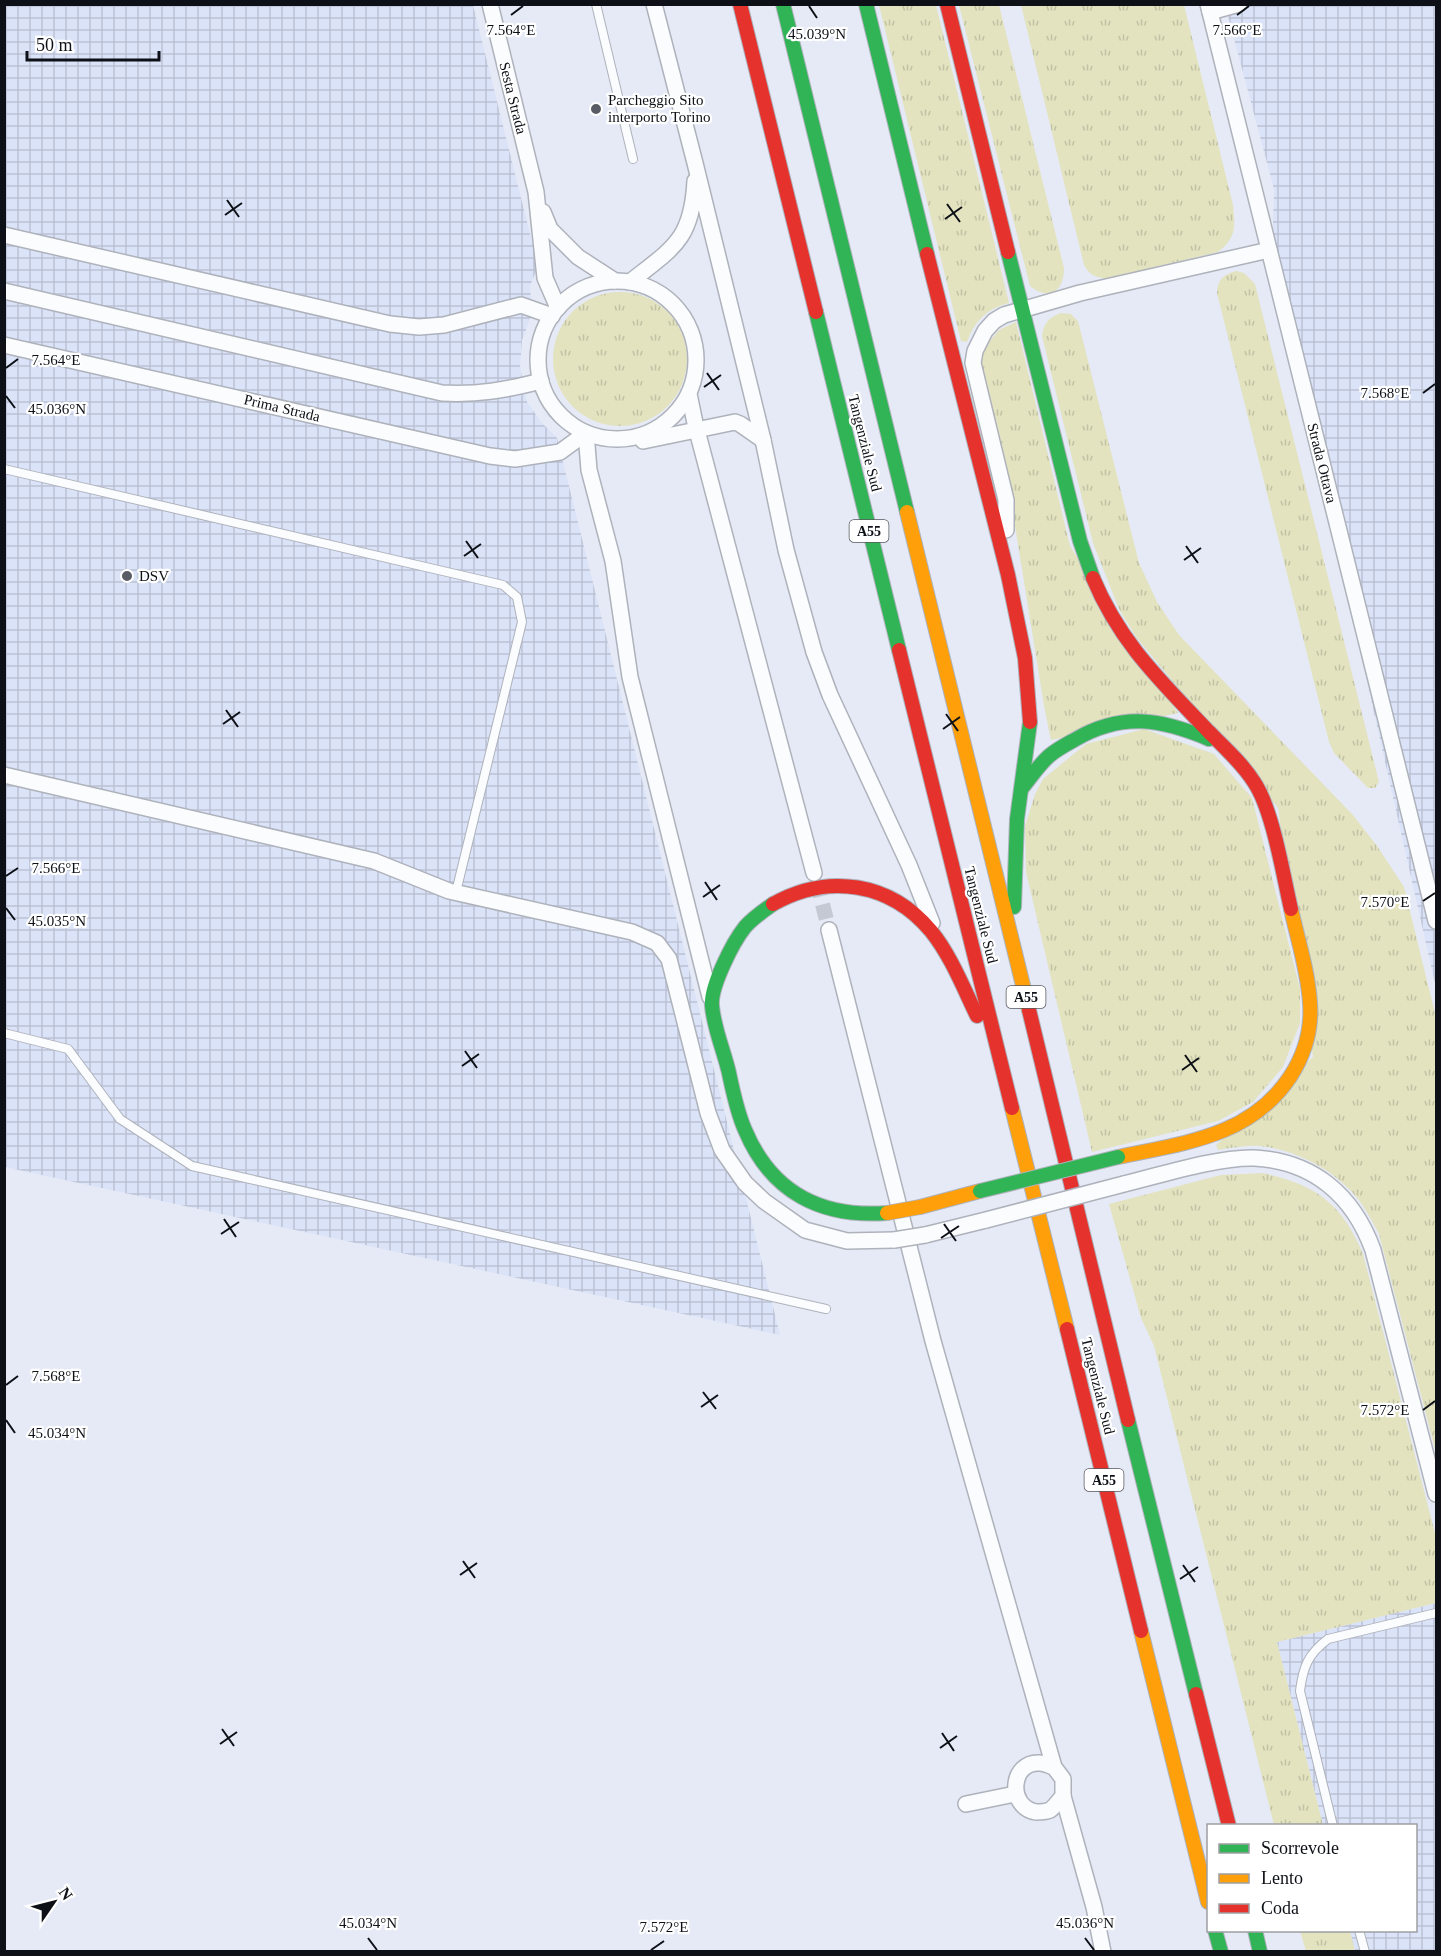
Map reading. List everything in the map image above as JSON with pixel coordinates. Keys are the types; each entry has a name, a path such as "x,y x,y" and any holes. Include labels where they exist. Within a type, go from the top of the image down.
{"highway":[{"name":"Tangenziale Sud","path":"740,4 1207,1894"},
{"name":"Tangenziale Sud","path":"783,4 1228,1824"},
{"path":"866,4 1008,575 1025,658 1030,731 1017,819 1013,945"},
{"path":"947,4 1080,541 1091,574 1104,604 1121,633 1141,660 1218,744 1239,763 1255,783 1267,809 1309,989 1308,1035 1302,1055 1281,1090 1248,1119 1206,1136 920,1207 887,1213 846,1213 812,1202 796,1194 767,1169 753,1150 744,1128 711,1002 743,930 759,913 796,891 813,886 851,885 877,891 903,904 924,922 942,946 999,1057"},
{"path":"1022,788 1047,758 1084,733 1106,724 1126,720 1150,720 1185,728 1218,744"},
{"path":"1216,1932 1221,1952"},
{"path":"1255,1932 1260,1952"}],"street":[{"name":"Sesta Strada","path":"490,4 536,192 550,229 578,257 622,282"},
{"path":"654,4 763,440 786,550 813,652 830,695 909,865 942,946"},
{"path":"1209,8 1239,4"},
{"name":"Strada Ottava","path":"1209,8 1437,921"},
{"path":"622,282 679,240 688,225 694,205 695,163"},
{"name":"Sesta Strada","path":"536,192 545,278 555,312"},
{"path":"4,235 390,324 419,327 444,325 521,305 555,312"},
{"path":"1008,575 1006,500 973,363 980,339 994,321 1004,315 1080,293 1269,250"},
{"path":"607,439 635,437 661,426 672,417 689,394 696,371 695,347 687,324 673,304 653,290 622,282 594,285 574,294 555,312 544,331 539,347 538,364 548,398 558,412 571,424 586,433 607,439 649,441 735,422 740,423 763,440"},
{"path":"4,291 442,393 473,394 509,390 542,381"},
{"name":"Prima Strada","path":"4,345 490,456 515,459 649,441"},
{"path":"689,394 814,873"},
{"path":"586,433 589,470 613,561 630,677 711,1002"},
{"name":"Prima Strada","path":"560,452 586,433"},
{"path":"4,775 374,861 456,892 632,932 657,943 669,959 708,1113 722,1150 746,1183 764,1201 804,1230 847,1241 894,1240 925,1235 1222,1161 1252,1158 1277,1161 1306,1170 1340,1194 1354,1209 1366,1232 1373,1250 1437,1494"},
{"path":"829,930 933,1341 1054,1767 1063,1779 1063,1796 1094,1907 1103,1952"},
{"path":"1054,1767 1040,1762 1026,1766 1016,1778 1016,1794 1020,1803 1030,1810 1040,1812 1051,1810 1063,1796"},
{"path":"966,1804 1016,1794"}],"lane":[{"path":"596,4 633,159"},
{"path":"4,469 503,585 517,597 522,622 456,892"},
{"path":"4,1033 68,1049 120,1119 192,1166 826,1309"},
{"path":"1333,1824 1300,1692 1303,1672 1310,1657 1314,1649 1328,1639 1437,1612"},
{"path":"1360,1932 1365,1952"}],"shaded area":[{"path":"5,5 473,5 538,266 530,286 532,314 522,340 520,367 527,402 541,422 557,438 780,1335 5,1167"},
{"path":"1225,5 1436,5 1436,988 1272,260 1274,189"},
{"path":"1436,1603 1436,1951 1355,1951 1350,1932 1417,1932 1417,1824 1323,1824 1277,1642"}],"green space":[{"path":"879,5 936,5 1009,303 983,316 967,342 961,341"},
{"path":"959,5 999,5 1064,268 1061,283 1054,292 1043,293 1030,286"},
{"path":"1021,5 1184,5 1233,205 1232,236 1218,252 1109,278 1097,277 1088,271 1084,265"},
{"path":"1236,271 1244,273 1255,284 1379,782 1375,788 1368,788 1334,753 1329,742 1217,293 1218,284 1222,278"},
{"path":"620,292 646,297 667,312 682,333 687,359 682,385 667,406 646,421 620,426 594,421 573,406 558,385 553,359 558,333 573,312 594,297"},
{"path":"1061,313 1071,314 1078,321 1139,563 1157,602 1179,635 1353,815 1404,887 1436,1017 1436,1453 1379,1234 1367,1211 1351,1191 1332,1174 1297,1155 1260,1146 1218,1150 1216,1145 1313,1057 1278,808 1136,637 1119,609 1093,543 1042,336 1048,321"},
{"path":"1016,322 1070,546 1178,713 1051,740 1011,501 980,377 984,348 999,330"},
{"path":"1144,729 1214,754 1252,798 1300,989 1300,1023 1283,1067 1253,1102 1218,1121 1092,1152 1026,872 1025,826 1035,794 1043,779 1086,744"},
{"path":"1263,1173 1312,1190 1336,1209 1355,1236 1363,1254 1436,1537 1436,1603 1277,1642 1323,1824 1274,1824 1154,1346 1141,1318 1109,1204 1221,1175"},
{"path":"1300,1932 1350,1932 1355,1951 1306,1951"}],"tunnel":[{"path":"817,882 829,930"}],"traffic: fast":[{"path":"783,4 907,512"},
{"path":"866,4 927,254"},
{"path":"1008,252 1080,541 1093,578"},
{"path":"816,312 899,650"},
{"path":"1022,788 1055,751 1093,730 1110,725 1142,721 1158,723 1209,739"},
{"path":"1014,907 1017,819 1030,722"},
{"path":"773,904 751,921 740,934 723,965 712,998 715,1023 742,1123 756,1152 769,1170 801,1197 841,1211 887,1213"},
{"path":"980,1191 1118,1157"},
{"path":"1128,1420 1196,1694"},
{"path":"1216,1932 1221,1952"},
{"path":"1255,1932 1260,1952"}],"traffic: slow":[{"path":"907,512 1029,1010"},
{"path":"1118,1157 1190,1141 1235,1125 1255,1113 1274,1097 1290,1077 1300,1060 1310,1023 1309,991 1291,909"},
{"path":"1012,1108 1067,1329"},
{"path":"920,1207 980,1191"},
{"path":"887,1213 920,1207"},
{"path":"1141,1631 1207,1898"}],"traffic: jam":[{"path":"740,4 816,312"},
{"path":"947,4 1008,252"},
{"path":"927,254 1008,575 1025,658 1030,722"},
{"path":"1093,578 1116,622 1143,660 1254,782 1261,794 1272,826 1291,909"},
{"path":"899,650 1012,1108"},
{"path":"773,904 794,894 815,888 836,886 877,893 897,902 915,914 931,931 945,951 977,1016"},
{"path":"1029,1010 1128,1420"},
{"path":"1067,1329 1141,1631"},
{"path":"1196,1694 1228,1824"}],"place":[{"name":"Parcheggio Sito interporto Torino","path":"596,109"},
{"name":"DSV","path":"127,576"}]}
